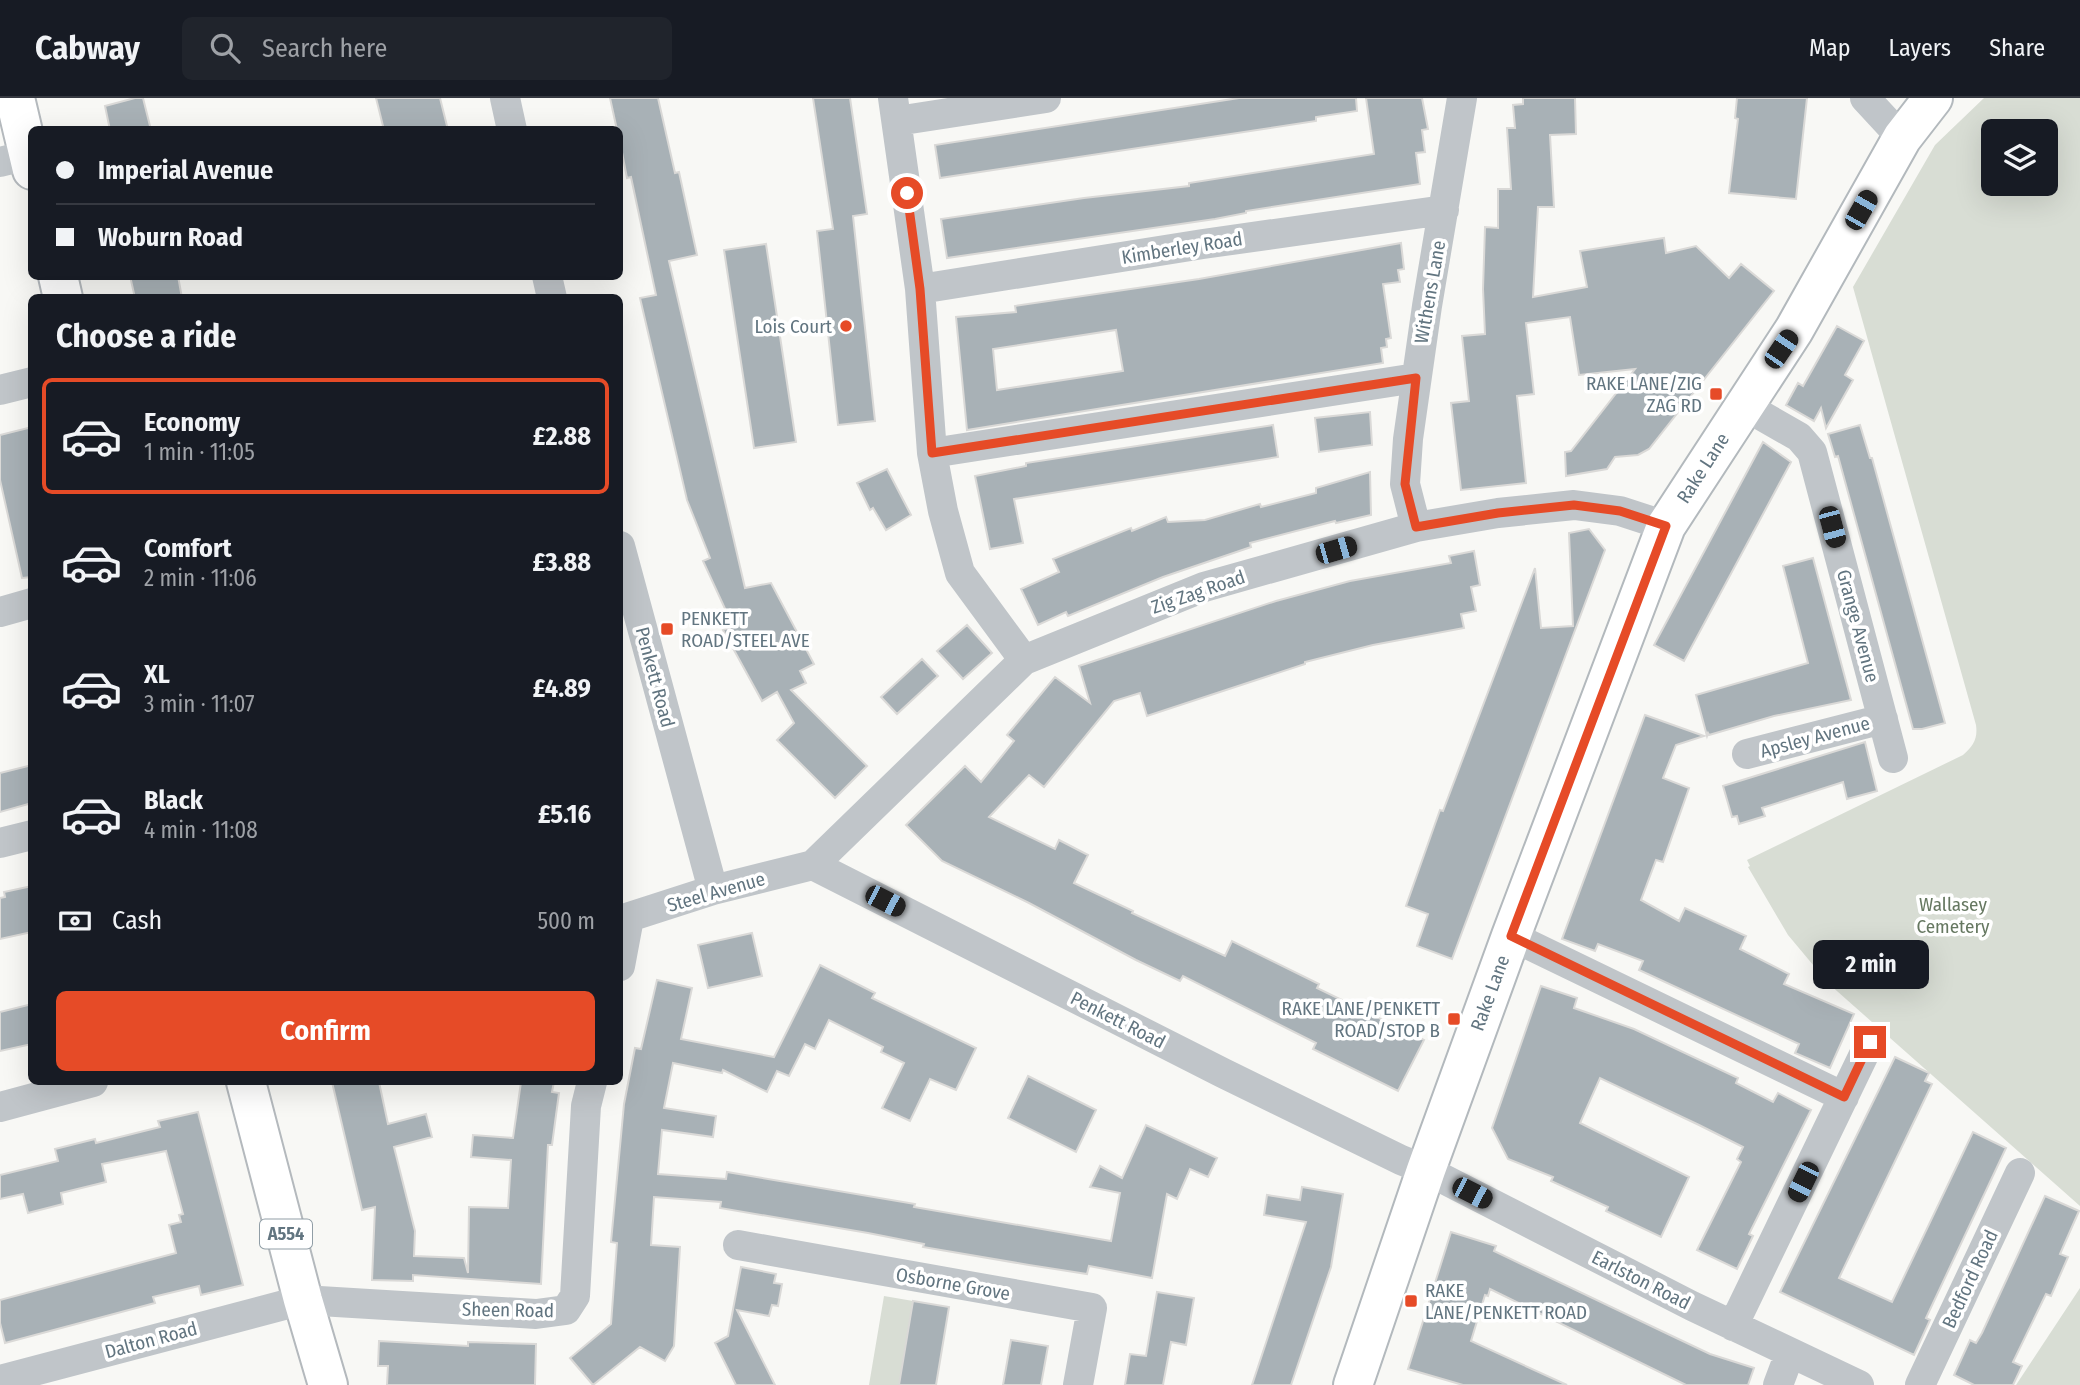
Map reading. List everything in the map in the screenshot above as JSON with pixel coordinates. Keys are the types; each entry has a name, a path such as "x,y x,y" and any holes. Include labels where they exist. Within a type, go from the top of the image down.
{"main road":[{"path":"15,98 20,162"},
{"name":"Rake Lane","path":"1363,1382 1426,1170 1666,526 1794,330 1902,138 1933,98"},
{"name":"A554","path":"247,1085 328,1385"}],"street":[{"path":"505,98 511,126"},
{"path":"1024,660 960,573 943,511 932,453 920,289 895,109 1046,98"},
{"name":"Withens Lane","path":"1416,527 1405,484 1416,378 1462,98"},
{"path":"1865,98 1902,138"},
{"name":"Kimberley Road","path":"920,289 1203,243 1444,210"},
{"path":"932,453 1416,378"},
{"path":"0,390 28,383"},
{"name":"Grange Avenue","path":"1743,405 1799,437 1812,452 1893,758"},
{"name":"Zig Zag Road","path":"813,865 1024,660 1204,587 1416,527 1498,513 1574,505 1620,511 1666,526"},
{"name":"Penkett Road","path":"623,557 713,890"},
{"path":"0,612 28,604"},
{"name":"Apsley Avenue","path":"1747,754 1883,719"},
{"path":"0,843 28,836"},
{"name":"Penkett Road","path":"813,865 1223,1073 1426,1170"},
{"name":"Steel Avenue","path":"624,919 713,890 813,865"},
{"path":"1511,936 1844,1097"},
{"path":"1734,1326 1870,1042"},
{"path":"0,1107 82,1085"},
{"name":"Sheen Road","path":"303,1300 536,1314 566,1310 575,1296 586,1106 591,1085"},
{"name":"Earlston Road","path":"1426,1170 1734,1326 1859,1385"},
{"name":"Bedford Road","path":"1920,1385 2020,1173"},
{"name":"Osborne Grove","path":"738,1245 1092,1308 1078,1385"},
{"name":"Dalton Road","path":"0,1380 303,1300"},
{"path":"1778,1385 1790,1353"}],"green space":[{"name":"Wallasey Cemetery","path":"1984,98 2080,98 2080,1206 1829,984 1788,935 1748,867 1750,866 1747,860 1963,755 1975,738 1976,725 1853,287 1935,145"},
{"path":"2080,1288 2080,1385 2016,1385"},
{"path":"884,1296 913,1301 899,1385 869,1385"}],"building":[{"path":"143,98 150,126 109,126 105,106"},
{"path":"376,98 440,98 447,126 383,126"},
{"path":"610,98 658,98 675,173 679,172 697,255 669,261 745,588 771,583 814,664 800,671 806,683 791,690 867,766 835,798 777,740 794,723 777,692 762,701 723,630 733,626 703,561 710,558 687,500 640,298 656,295 631,177 627,178 623,157 623,126 616,126"},
{"name":"Lois Court","path":"813,98 850,98 867,214 853,216 875,421 838,425 817,231 833,229"},
{"path":"1239,98 1356,98 1357,111 1316,117 1316,121 940,178 935,145"},
{"path":"1366,98 1422,98 1428,129 1422,130 1425,152 1416,153 1420,184 1246,211 1215,219 947,258 941,219 1189,186 1189,183 1374,154"},
{"path":"1523,98 1575,98 1576,134 1550,135 1554,207 1538,207 1533,297 1587,287 1580,251 1664,238 1666,253 1696,246 1729,278 1741,264 1774,291 1649,449 1638,455 1615,457 1607,469 1566,476 1565,452 1571,451 1635,369 1579,375 1570,317 1526,323 1534,394 1517,396 1526,483 1461,490 1451,403 1469,401 1462,336 1485,334 1485,227 1498,228 1498,189 1511,189 1507,128 1515,128 1513,105 1523,104"},
{"path":"1737,98 1807,98 1796,199 1729,193 1738,119 1735,118"},
{"path":"1401,243 1404,269 1398,270 1400,282 1383,284 1391,338 1386,339 1387,347 1381,348 1383,363 967,430 956,317 1016,312 1015,306 1199,279","holes":["1116,330 1123,371 997,390 993,349"]},
{"path":"766,244 796,442 754,448 724,250"},
{"path":"131,280 179,280 181,294 134,294"},
{"path":"1837,326 1864,341 1845,375 1853,380 1826,428 1821,408 1814,421 1786,405 1798,383 1803,386"},
{"path":"1370,412 1372,445 1319,452 1315,418"},
{"path":"1273,425 1278,457 1014,499 1023,543 990,549 975,476 1026,466 1026,463"},
{"path":"1860,425 1872,458 1945,723 1922,729 1913,729 1838,456 1835,457 1828,434"},
{"path":"28,428 28,577 22,578 0,480 0,435"},
{"path":"1763,442 1791,462 1684,661 1654,645"},
{"path":"887,469 911,515 886,530 873,508 870,510 857,483"},
{"path":"1370,472 1371,515 1336,523 1335,521 1250,543 1251,547 1163,577 1068,616 1066,612 1038,625 1021,589 1059,572 1053,559 1131,528 1132,531 1166,517 1168,522 1205,520 1260,504 1261,507 1316,493 1316,488"},
{"path":"1589,529 1605,550 1452,959 1417,946 1428,914 1406,906 1440,810 1443,811 1535,568 1541,628 1573,626 1569,533"},
{"path":"1474,551 1480,585 1471,587 1476,611 1461,614 1464,628 1373,645 1305,662 1147,716 1140,693 1114,701 1044,787 1029,775 989,817 1055,849 1059,840 1088,855 1074,883 1133,911 1132,913 1225,956 1232,941 1319,984 1317,988 1424,1040 1398,1091 1313,1049 1316,1043 1183,976 1180,981 1136,960 1029,903 942,861 906,825 965,766 981,782 1014,741 1007,735 1055,677 1090,703 1079,666 1276,601 1350,581 1451,563 1449,556"},
{"path":"1813,558 1851,700 1774,716 1709,735 1708,733 1707,736 1696,695 1808,663 1783,566"},
{"path":"967,625 992,653 963,679 937,651"},
{"path":"922,659 938,676 897,714 881,697"},
{"path":"1645,715 1704,736 1676,745 1663,778 1689,788 1663,862 1656,860 1641,900 1679,921 1685,908 1746,936 1740,949 1789,974 1784,984 1854,1014 1830,1068 1795,1053 1799,1044 1639,970 1643,961 1598,944 1595,951 1562,939"},
{"path":"1865,742 1877,791 1847,799 1843,782 1762,808 1765,816 1739,824 1737,816 1732,817 1723,786"},
{"path":"28,766 28,804 0,812 0,773"},
{"path":"28,887 28,933 0,939 0,898 5,897 4,892"},
{"path":"752,933 762,976 708,988 698,945"},
{"path":"820,965 875,993 872,998 976,1048 956,1090 930,1079 910,1121 882,1108 904,1063 881,1052 883,1047 829,1020 815,1049 805,1044 789,1076 777,1071 767,1092 723,1070 722,1073 673,1063 664,1108 716,1116 713,1137 662,1130 658,1174 726,1179 727,1172 1111,1241 1120,1193 1090,1187 1100,1166 1122,1178 1146,1125 1217,1158 1208,1177 1190,1169 1177,1199 1167,1194 1152,1278 1089,1266 1087,1274 1029,1265 923,1247 924,1244 868,1233 720,1208 721,1202 654,1197 651,1245 680,1247 674,1346 665,1361 640,1347 593,1385 570,1358 611,1324 617,1243 611,1242 624,1104 635,1048 641,1049 657,980 692,988 681,1039 774,1057"},
{"path":"1541,986 1577,998 1574,1008 1634,1029 1738,1078 1736,1083 1773,1102 1778,1093 1811,1110 1749,1234 1753,1236 1737,1269 1697,1250 1741,1162 1737,1159 1743,1147 1699,1125 1600,1078 1580,1123 1689,1177 1661,1237 1606,1211 1608,1207 1551,1181 1553,1177 1508,1159 1492,1128"},
{"path":"28,1005 28,1045 0,1051 0,1012"},
{"path":"1895,1057 1929,1073 1925,1081 1932,1084 1839,1278 1892,1302 1973,1132 2006,1148 1926,1318 1930,1320 1914,1355 1780,1292"},
{"path":"1028,1076 1096,1110 1076,1152 1008,1118"},
{"path":"333,1085 380,1085 388,1124 426,1114 432,1137 394,1147 415,1231 414,1256 464,1258 468,1273 469,1207 508,1208 511,1160 471,1157 473,1135 513,1138 521,1085 553,1085 552,1092 559,1093 552,1145 548,1145 541,1284 413,1275 413,1281 372,1280 375,1207 362,1210"},
{"path":"198,1112 243,1285 201,1295 199,1286 153,1297 155,1303 5,1343 0,1323 0,1300 176,1253 169,1225 181,1222 179,1215 183,1214 166,1151 102,1164 106,1182 61,1193 63,1204 28,1213 23,1194 0,1199 0,1175 58,1161 55,1149 95,1139 96,1143 160,1127 158,1121"},
{"path":"1302,1187 1343,1194 1331,1267 1291,1385 1252,1385 1306,1222 1264,1215 1267,1195 1300,1200"},
{"path":"2045,1196 2079,1211 2060,1254 2068,1257 2051,1296 2046,1294 2013,1362 2022,1366 2013,1385 1974,1385 1954,1375 1970,1340 1976,1343 1982,1333"},
{"path":"1451,1232 1496,1246 1494,1251 1710,1354 1754,1368 1748,1385 1686,1385 1490,1289 1488,1296 1485,1295 1471,1341 1567,1385 1463,1385 1408,1369"},
{"path":"741,1267 776,1274 774,1283 782,1284 778,1306 772,1305 769,1316 737,1310 775,1385 736,1385 715,1343 728,1336"},
{"path":"1157,1292 1194,1298 1186,1345 1171,1342 1163,1385 1125,1385 1130,1354 1146,1356"},
{"path":"913,1301 949,1307 936,1385 899,1385"},
{"path":"1011,1340 1048,1346 1041,1385 1003,1385"},
{"path":"379,1341 468,1346 468,1342 536,1344 535,1385 387,1385 388,1366 378,1366"}],"place":[{"name":"Lois Court","path":"846,326"},
{"name":"RAKE LANE/ZIG ZAG RD","path":"1716,394"},
{"name":"PENKETT ROAD/STEEL AVE","path":"667,629"},
{"name":"RAKE LANE/PENKETT ROAD/STOP B","path":"1454,1019"},
{"name":"RAKE LANE/PENKETT ROAD","path":"1411,1301"}],"route":[{"path":"907,193 920,289 932,453 1416,378 1405,484 1416,527 1498,513 1574,505 1620,511 1666,526 1511,936 1844,1097 1870,1042"}]}
